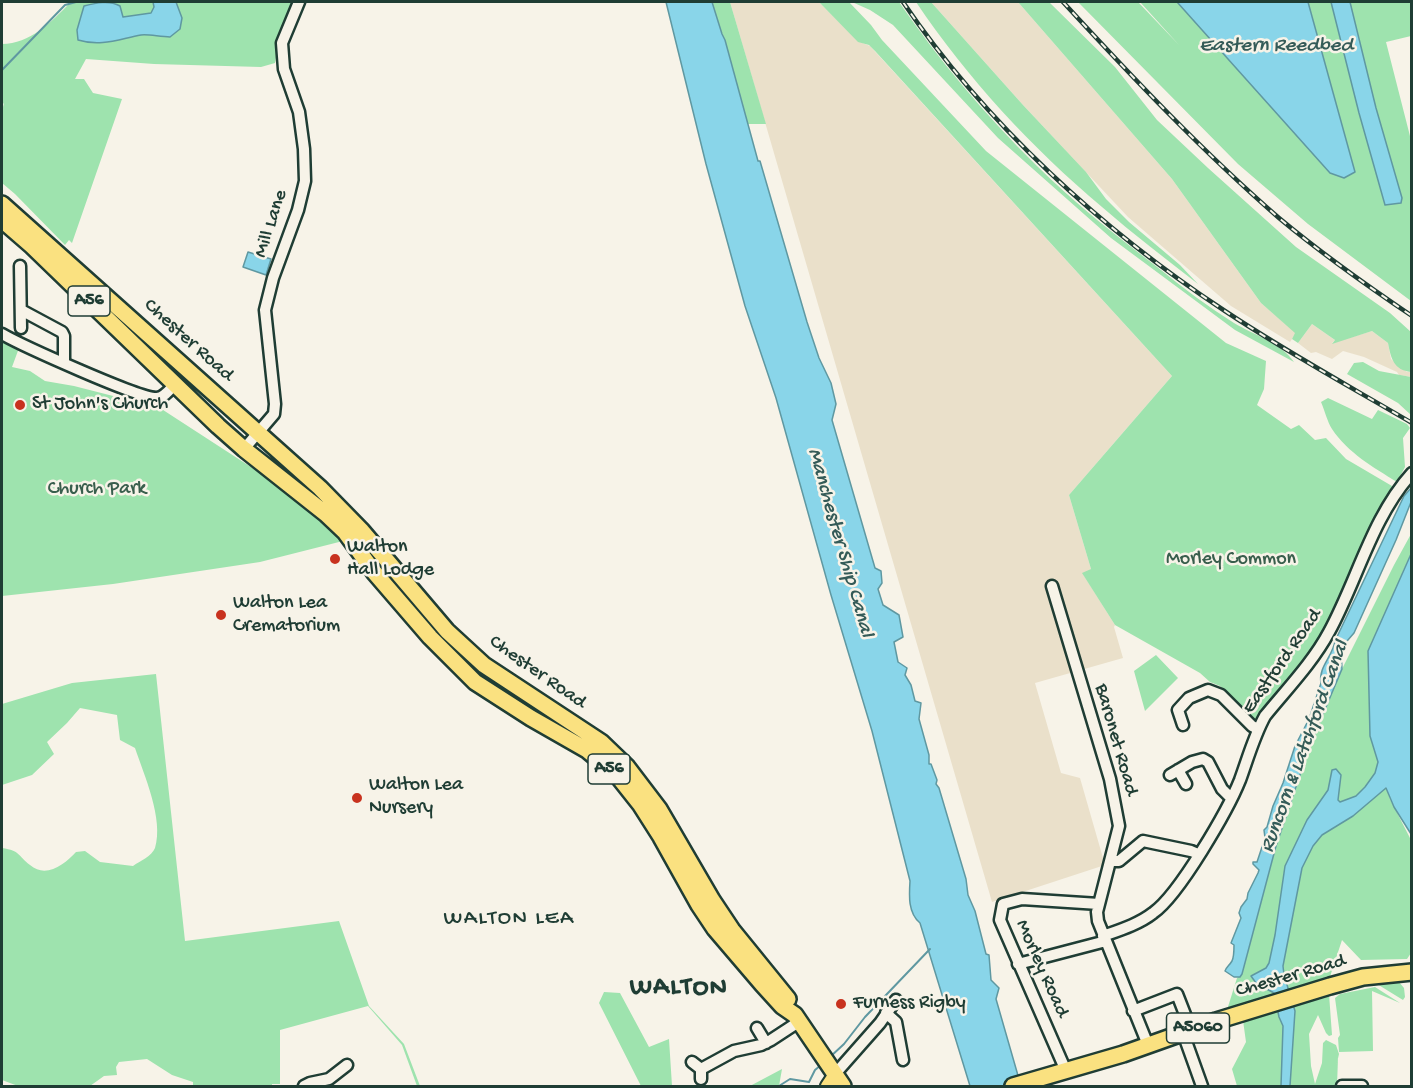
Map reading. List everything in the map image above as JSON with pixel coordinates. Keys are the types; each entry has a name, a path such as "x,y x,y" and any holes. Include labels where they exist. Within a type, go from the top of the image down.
{"highway":[{"name":"Chester Road","path":"2,204 320,488 354,522 447,631 484,665 601,742 627,766 659,809 732,930 789,1000 797,1018 820,1051 834,1079"},
{"name":"Chester Road","path":"2,220 244,449 319,508 345,532 374,572 430,637 475,682 587,750 616,775 640,804 715,929 762,984 797,1018"},
{"name":"Chester Road","path":"1013,1086 1327,987 1363,977 1412,972"}],"street":[{"name":"Mill Lane","path":"244,449 274,414 275,404 265,310 273,278 298,210 304,182 304,149 299,112 284,69 282,43 299,2"},
{"path":"20,266 21,328"},
{"path":"21,310 62,332 64,362"},
{"path":"2,334 20,345 116,385 154,398 162,397 175,384"},
{"name":"Eastford Road","path":"1018,964 1105,939 1131,926 1155,912 1181,882 1231,798 1265,716 1329,633 1387,508 1398,488 1412,473"},
{"name":"Baronet Road","path":"1052,586 1110,779 1119,826 1097,912 1098,921 1148,1045"},
{"path":"1183,724 1178,710 1189,698 1208,690 1221,695 1252,726 1258,729"},
{"path":"1186,784 1174,772 1198,759 1205,760 1222,789 1231,798"},
{"path":"1111,861 1119,861 1143,841 1198,854"},
{"name":"Morley Road","path":"1060,1073 1000,920 1000,912 1003,904 1022,899 1100,904"},
{"path":"1133,1011 1177,994 1186,1017"},
{"path":"834,1079 896,1000"},
{"path":"886,1013 896,1022 903,1060"},
{"path":"698,1070 734,1051 766,1043 797,1018"},
{"path":"757,1028 766,1043"},
{"path":"1183,1033 1202,1086"},
{"path":"304,1086 329,1079 348,1065"},
{"path":"1342,1086 1362,1086"}],"shaded area":[{"path":"730,2 819,2 858,41 870,46 1172,376 1069,495 1091,569 1083,574 1115,625 1123,658 1035,683 1061,773 1080,778 1105,865 992,902"},
{"path":"931,2 1018,2 1172,179 1261,303 1296,333 1290,342 1231,306 1128,217"},
{"path":"1312,324 1335,340 1332,343 1372,331 1388,343 1391,359 1407,372 1411,372 1411,377 1399,375 1364,357 1343,351 1332,359 1316,352 1311,353 1298,343"}],"green space":[{"path":"295,2 279,43 275,63 261,67 154,64 86,59 75,79 84,79 93,93 122,99 72,243 69,240 65,245 2,183 4,103 2,105 2,44 31,36 48,24 70,3"},
{"path":"712,2 730,2 766,124 747,124 725,40"},
{"name":"Morley Common","path":"819,2 849,2 986,151 1226,343 1266,361 1264,389 1257,405 1291,429 1299,425 1315,440 1326,438 1346,459 1392,486 1387,503 1329,633 1258,719 1252,722 1247,720 1220,686 1115,625 1082,573 1091,569 1069,495 1172,376 875,51 869,45 858,42"},
{"path":"852,2 899,2 946,66 981,107 1017,146 1066,193 1188,291 1234,323 1275,344 1294,362 1235,330 1111,238 998,138 893,25 870,10"},
{"path":"916,2 931,2 1086,172 1106,199 1198,284 1102,207 1026,136 979,85"},
{"path":"1018,2 1049,2 1115,67 1157,120 1208,168 1296,247 1390,313 1411,332 1411,372 1401,369 1394,363 1388,343 1372,331 1332,344 1335,340 1312,324 1298,343 1292,339 1295,333 1261,303 1172,179"},
{"path":"1078,2 1138,2 1179,45 1140,2 1177,2 1330,173 1344,178 1355,172 1308,2 1411,2 1411,36 1386,42 1411,140 1411,301 1308,224 1238,164"},
{"name":"Church Park","path":"2,337 19,348 12,367 30,371 45,381 160,408 318,513 343,541 260,562 113,584 2,596"},
{"path":"1363,362 1379,371 1411,377 1411,415 1398,403 1347,374 1354,363"},
{"path":"1328,398 1372,419 1378,410 1407,424 1410,428 1403,438 1405,467 1397,482 1362,459 1338,438 1330,426 1321,402"},
{"path":"1411,534 1411,554 1403,571 1370,736 1390,799 1411,840 1411,953 1407,959 1361,960 1342,940 1324,995 1329,994 1332,1035 1329,1036 1326,1033 1318,1015 1309,1034 1311,1066 1315,1084 1322,1063 1323,1043 1326,1040 1336,1045 1337,1086 1237,1086 1232,1069 1246,1042 1241,1006 1227,1010 1237,978 1242,974 1276,846 1310,745 1342,669"},
{"path":"1156,655 1178,678 1145,711 1134,671"},
{"path":"156,674 185,941 339,921 369,1006 404,1044 420,1086 417,1086 402,1045 368,1006 280,1030 280,1084 272,1084 272,1086 193,1086 193,1082 172,1075 147,1059 119,1062 116,1067 117,1075 104,1076 90,1086 18,1086 2,1080 2,848 16,852 30,865 42,871 61,865 76,852 85,851 100,862 133,866 149,856 155,848 157,824 148,784 135,748 120,740 117,715 80,708 47,742 54,754 32,775 2,785 2,704 72,683"},
{"path":"1399,982 1404,988 1403,1000 1377,984"},
{"path":"1375,987 1400,1003 1372,991 1373,1051 1339,1052 1338,1038 1340,1035 1335,998 1340,994"},
{"path":"604,992 620,993 649,1047 669,1039 672,1086 641,1086 599,1003"},
{"path":"782,1069 779,1086 750,1086"}],"water":[{"path":"153,2 176,2 182,18 180,29 170,37 141,35 102,43 78,40 77,30 84,6 102,3 116,4 120,6 123,17 151,13 154,7"},
{"name":"Manchester Ship Canal","path":"666,2 712,2 725,40 758,161 760,161 807,322 819,358 831,383 836,404 832,420 875,568 881,571 882,583 878,589 883,605 899,615 903,637 894,642 898,662 907,668 905,675 911,685 915,701 921,703 919,719 929,755 929,764 937,780 936,784 966,879 968,895 975,911 986,954 989,955 991,980 999,988 996,999 1021,1086 970,1086 920,923 911,909 910,881 872,731 776,398 745,306 706,164"},
{"name":"Eastern Reedbed","path":"1177,2 1308,2 1355,172 1344,178 1330,173"},
{"path":"1331,2 1350,2 1376,108 1402,198 1401,203 1385,205"},
{"path":"248,252 271,259 266,275 243,267"},
{"name":"Runcorn & Latchford Canal","path":"1411,488 1411,502 1396,540 1354,633 1341,648 1342,669 1310,745 1276,846 1242,974 1240,977 1234,977 1225,971 1233,958 1234,945 1231,943 1241,918 1239,913 1241,907 1247,899 1259,870 1253,862 1257,862 1265,838 1264,830 1295,746 1309,719 1321,683 1322,672 1335,641 1404,496"},
{"path":"1411,554 1411,834 1394,807 1386,788 1353,816 1322,835 1313,846 1302,868 1283,966 1295,1011 1290,1086 1281,1086 1283,1026 1274,993 1256,983 1251,976 1266,968 1269,963 1285,866 1307,820 1328,790 1332,770 1336,769 1341,775 1338,800 1340,802 1356,796 1375,773 1378,762 1370,736 1368,651"}],"waterway":[{"path":"2,70 65,5 76,2"},
{"path":"830,1057 930,949"},
{"path":"779,1086 790,1079 809,1082 815,1070 821,1065"}],"railway":[{"path":"903,2 935,47 971,90 1009,132 1091,210 1180,280 1225,311 1412,423"},
{"path":"1063,2 1168,113 1250,193 1311,244 1412,316"}],"place":[{"name":"St John's Church","path":"20,405"},
{"name":"Walton Hall Lodge","path":"335,559"},
{"name":"Walton Lea Crematorium","path":"221,615"},
{"name":"Walton Lea Nursery","path":"357,798"},
{"name":"Furness Rigby","path":"841,1004"}],"district":[{"name":"WALTON LEA","path":"509,920"},
{"name":"WALTON","path":"679,989"}]}
